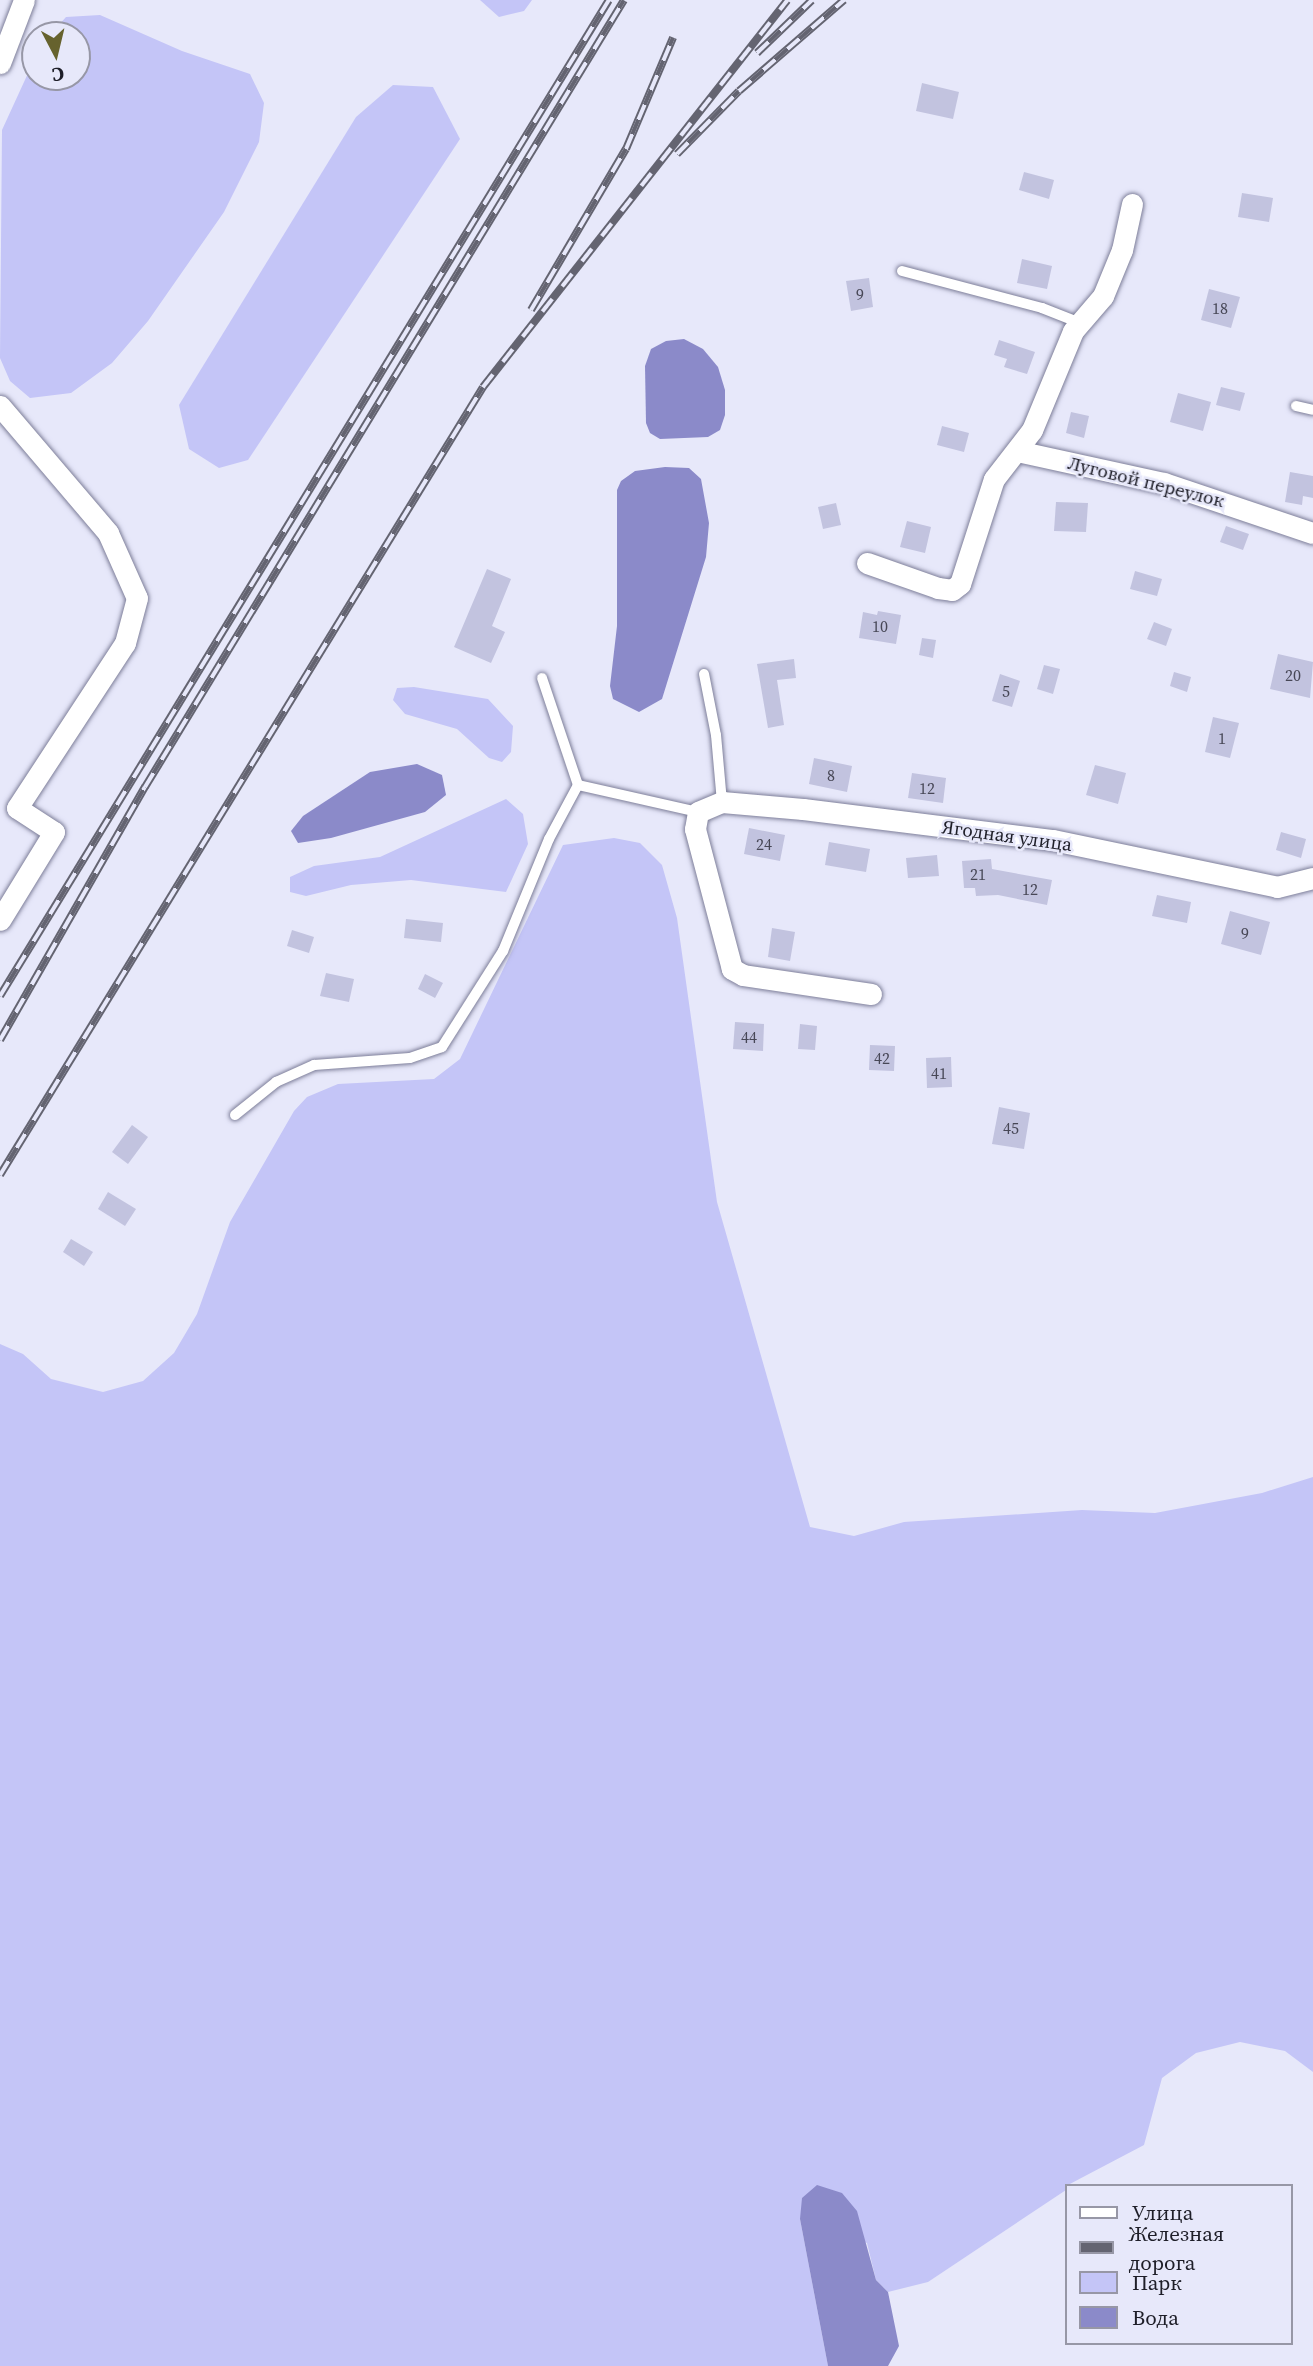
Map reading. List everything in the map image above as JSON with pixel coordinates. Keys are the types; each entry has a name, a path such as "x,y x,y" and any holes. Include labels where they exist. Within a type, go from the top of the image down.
{"street":[{"path":"0,63 24,0"},
{"path":"867,563 938,588 952,590 960,584 994,479 1017,451 1080,323 1103,296 1122,250 1132,204"},
{"path":"0,406 108,533 137,598 125,643 17,808 54,832 0,920"},
{"name":"Луговой переулок","path":"1017,451 1164,483 1313,533"},
{"name":"Ягодная улица","path":"698,812 722,802 1053,840 1277,887 1313,878"},
{"path":"698,812 695,829 732,969 743,975 872,994"}],"lane":[{"path":"902,271 1055,312 1080,323"},
{"path":"1296,406 1313,410"},
{"path":"704,674 716,735 722,802"},
{"path":"235,1115 275,1082 314,1065 410,1058 442,1047 503,951 549,839 578,785 542,678"},
{"path":"578,785 698,812"}],"green space":[{"path":"480,0 532,0 524,11 499,17"},
{"path":"100,15 182,51 250,74 264,103 259,142 224,212 148,321 112,363 71,393 30,398 10,381 0,358 2,130 21,89 21,91 91,91 91,21 62,21 66,17"},
{"path":"393,85 433,87 460,139 248,460 219,468 189,449 179,405 356,117"},
{"path":"414,687 488,699 513,726 511,752 502,762 489,758 457,729 405,714 393,700 397,688"},
{"path":"506,799 523,814 528,844 506,892 411,880 351,885 306,896 290,892 290,877 314,866 380,857"},
{"path":"614,838 640,843 662,865 677,918 717,1202 810,1527 854,1536 904,1522 1082,1510 1155,1513 1262,1493 1313,1477 1313,2072 1285,2051 1240,2042 1196,2053 1162,2078 1144,2145 1070,2184 1064,2184 1064,2191 928,2282 888,2292 876,2280 867,2243 800,2219 828,2366 0,2366 0,1344 23,1354 51,1379 103,1392 143,1381 174,1353 197,1314 230,1222 294,1111 307,1097 338,1084 434,1079 460,1059 563,845"}],"water":[{"path":"684,339 703,349 718,367 725,390 725,415 720,430 708,437 660,439 650,433 646,423 645,366 651,349 666,341"},
{"path":"665,467 689,468 701,479 709,523 706,557 662,699 639,712 613,699 610,686 617,626 617,490 621,481 635,471"},
{"path":"417,764 442,775 446,795 425,812 331,838 298,843 291,831 303,816 370,772"},
{"path":"817,2185 842,2193 857,2211 876,2280 888,2292 899,2346 888,2366 828,2366 800,2219 802,2198"}],"building":[{"path":"922,83 959,92 953,119 916,111"},
{"path":"1024,172 1054,180 1049,199 1019,190"},
{"path":"1242,193 1273,198 1269,222 1238,217"},
{"path":"1022,259 1052,266 1047,289 1017,283"},
{"path":"869,278 873,307 851,311 846,281"},
{"path":"1209,289 1240,297 1231,328 1201,320"},
{"path":"999,340 1035,352 1027,374 1004,367 1007,359 994,355"},
{"path":"1221,387 1245,393 1240,411 1216,405"},
{"path":"1178,393 1211,402 1203,431 1170,422"},
{"path":"1071,412 1089,416 1084,438 1066,433"},
{"path":"942,426 969,433 964,452 937,445"},
{"path":"1290,472 1313,476 1313,498 1303,496 1302,505 1285,502"},
{"path":"1056,502 1088,503 1086,532 1054,531"},
{"path":"836,503 841,525 823,529 818,507"},
{"path":"907,521 931,527 925,553 900,547"},
{"path":"1226,526 1249,534 1243,550 1220,542"},
{"path":"487,569 511,579 492,626 505,632 491,663 454,647"},
{"path":"1135,571 1162,579 1157,596 1130,589"},
{"path":"878,611 901,615 896,644 859,638 863,612 877,615"},
{"path":"1154,622 1172,629 1166,646 1147,639"},
{"path":"922,638 936,640 933,658 919,655"},
{"path":"1278,654 1313,662 1310,698 1270,689"},
{"path":"794,659 796,678 777,680 784,725 768,728 757,664"},
{"path":"1044,665 1060,669 1053,694 1037,689"},
{"path":"1174,672 1191,677 1187,692 1170,686"},
{"path":"1000,674 1020,681 1012,707 992,701"},
{"path":"1213,717 1239,723 1230,758 1205,752"},
{"path":"814,758 852,766 847,792 809,784"},
{"path":"1095,765 1126,773 1118,804 1086,795"},
{"path":"912,773 946,778 943,803 908,798"},
{"path":"749,828 785,835 780,861 744,854"},
{"path":"1281,832 1306,839 1301,858 1276,850"},
{"path":"829,842 870,849 866,872 825,865"},
{"path":"937,855 939,876 908,878 906,858"},
{"path":"991,859 992,869 1052,880 1047,905 998,895 976,896 975,888 964,888 962,861"},
{"path":"1157,895 1191,902 1187,923 1152,916"},
{"path":"1230,911 1270,922 1261,955 1221,944"},
{"path":"406,919 443,923 441,942 404,938"},
{"path":"772,928 795,932 790,961 768,957"},
{"path":"292,930 314,937 309,953 287,946"},
{"path":"326,973 354,979 349,1002 320,996"},
{"path":"425,974 443,983 435,998 418,989"},
{"path":"735,1022 764,1024 763,1051 733,1049"},
{"path":"800,1024 817,1026 815,1050 798,1049"},
{"path":"870,1045 895,1046 894,1071 869,1070"},
{"path":"951,1057 952,1087 927,1088 926,1058"},
{"path":"999,1107 1030,1113 1024,1149 992,1144"},
{"path":"132,1125 148,1137 128,1164 112,1152"},
{"path":"108,1192 136,1209 125,1226 98,1209"},
{"path":"71,1239 93,1252 84,1266 63,1252"}],"railway":[{"path":"0,996 609,0"},
{"path":"0,1040 145,787 624,0"},
{"path":"0,1175 483,387 787,0"},
{"path":"757,53 812,0"},
{"path":"677,154 739,91 844,0"},
{"path":"531,310 626,149 673,38"}]}
